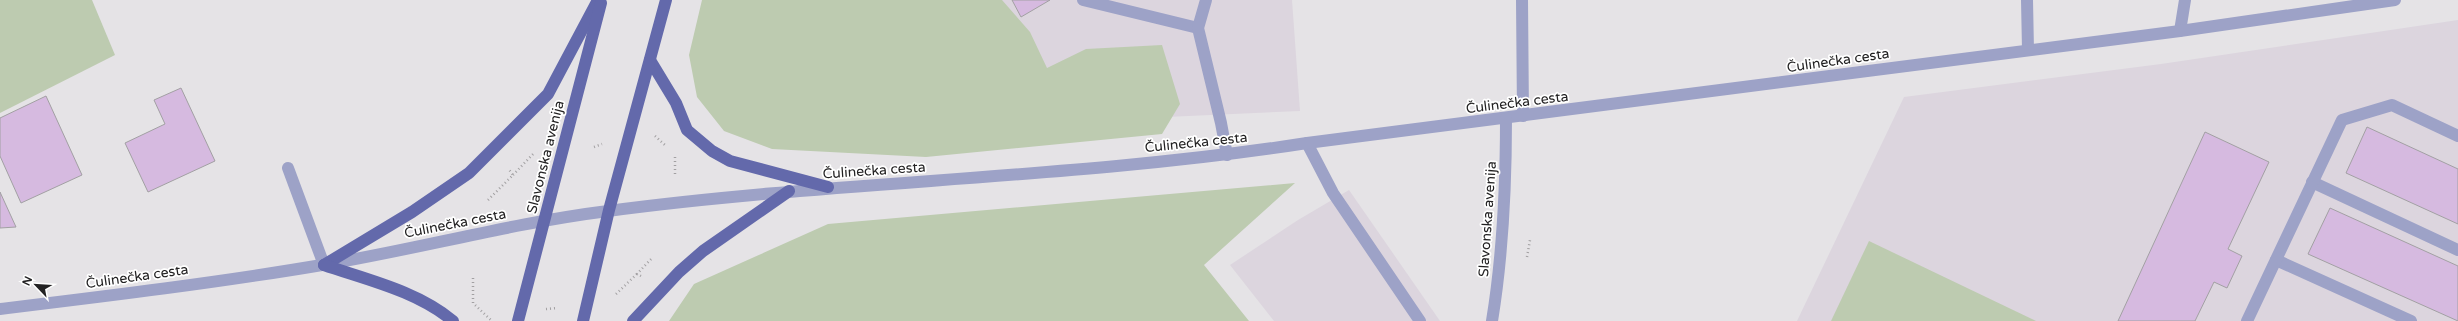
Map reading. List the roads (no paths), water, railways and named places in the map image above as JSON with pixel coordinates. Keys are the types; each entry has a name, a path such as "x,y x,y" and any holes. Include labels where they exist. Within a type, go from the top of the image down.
{"main road":[{"path":"324,265 412,212 469,173 548,94 598,0"},
{"name":"Slavonska avenija","path":"518,321 602,0"},
{"path":"583,321 609,210 666,0"},
{"path":"650,60 676,103 688,130 712,151 730,161 828,187"},
{"path":"633,321 679,272 703,251 789,191"},
{"path":"324,265 410,294 437,308 453,321"}],"street":[{"path":"1083,0 1198,28"},
{"path":"1206,0 1198,28 1222,123 1227,155"},
{"path":"1522,0 1523,116"},
{"path":"2027,0 2028,50"},
{"path":"2180,31 2185,0"},
{"name":"Čulinečka cesta","path":"0,309 324,265 544,220 609,210 828,187 1011,176 1227,155 1307,143 2180,31 2395,0"},
{"path":"2247,321 2342,120 2392,105 2458,136"},
{"name":"Slavonska avenija","path":"1492,321 1500,276 1506,163 1506,118"},
{"path":"1307,143 1333,193 1420,321"},
{"path":"288,168 324,265"},
{"path":"2312,182 2458,250"},
{"path":"2276,260 2411,321"}]}
